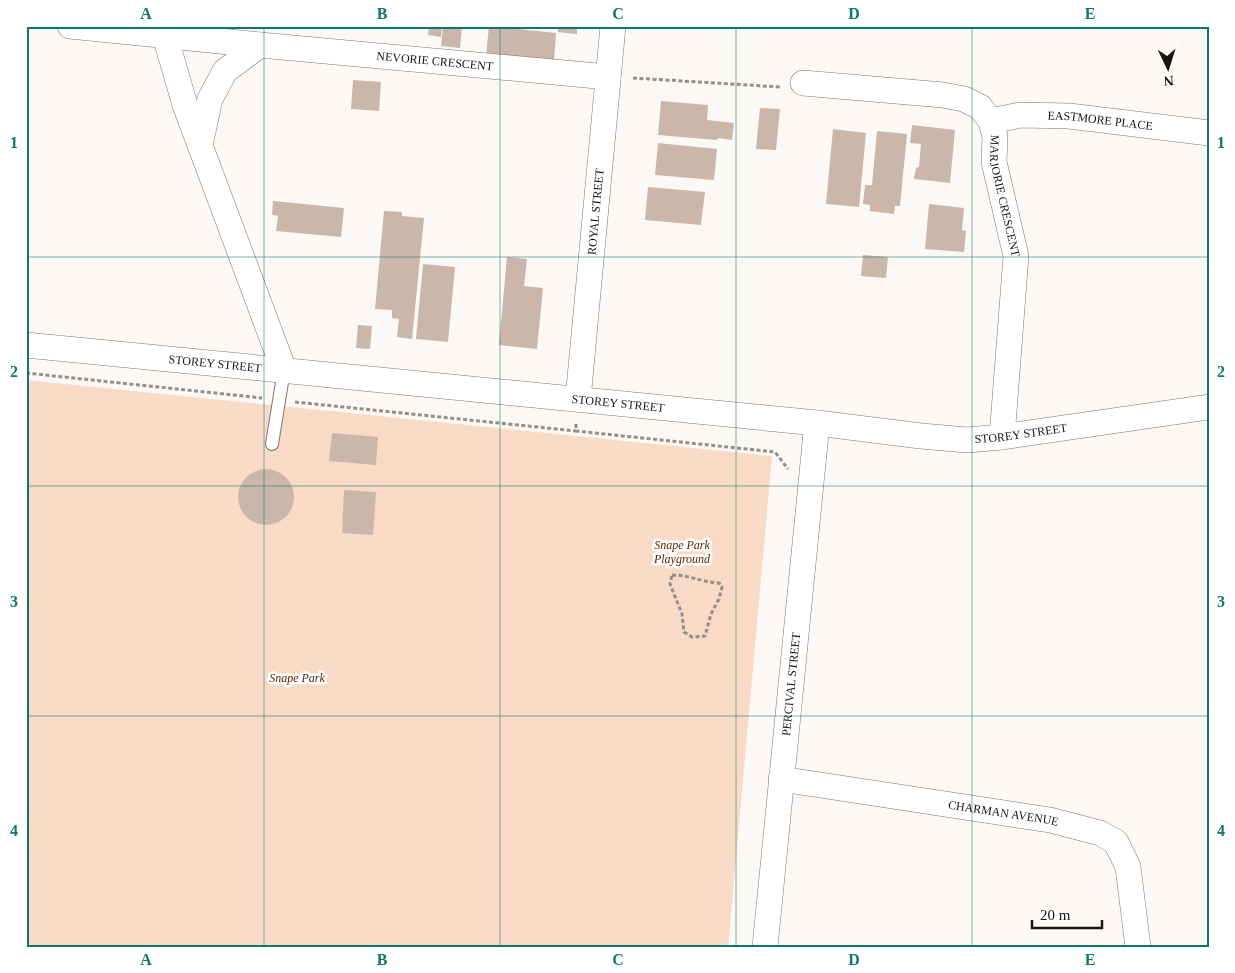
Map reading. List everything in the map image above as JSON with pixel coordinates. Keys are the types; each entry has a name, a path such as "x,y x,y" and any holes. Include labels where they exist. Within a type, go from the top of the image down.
{"street":[{"name":"NEVORIE CRESCENT","path":"70,26 608,77"},
{"name":"ROYAL STREET","path":"578,399 613,26"},
{"path":"165,36 185,105 284,370"},
{"path":"200,145 210,99 225,71 260,45"},
{"name":"MARJORIE CRESCENT","path":"806,83 943,95 964,99 980,107 991,121 995,136 994,162 1016,256 1002,438"},
{"name":"EASTMORE PLACE","path":"991,121 1020,115 1069,116 1209,132"},
{"name":"STOREY STREET","path":"26,345 817,423 967,440 1002,438 1209,407"},
{"name":"PERCIVAL STREET","path":"765,947 817,423"},
{"name":"CHARMAN AVENUE","path":"781,779 1050,820 1100,833 1116,842 1128,867 1138,947"}],"lane":[{"path":"272,444 284,370"}],"path":[{"path":"608,77 781,87 806,83"},
{"path":"26,373 775,452 789,470"},
{"path":"576,431 578,399"},
{"path":"672,575 689,576 704,582 719,582 722,587 719,599 711,614 705,636 692,637 684,632 678,604 670,584 672,575"}],"green space":[{"name":"Snape Park","path":"26,380 772,456 728,947 26,947"}],"building":[{"path":"429,26 442,26 441,37 428,35"},
{"path":"443,26 462,26 460,48 441,46"},
{"path":"489,26 556,33 554,62 486,56"},
{"path":"558,26 577,26 577,34 558,32"},
{"path":"353,80 381,82 379,111 351,109"},
{"path":"661,101 708,105 707,120 734,123 732,140 658,135"},
{"path":"760,108 780,109 776,150 756,149"},
{"path":"912,125 955,130 950,183 914,179 916,168 919,167 921,144 910,143"},
{"path":"833,129 866,133 859,207 826,204"},
{"path":"877,131 907,134 900,206 895,206 894,214 870,211 870,205 863,204 865,185 872,185"},
{"path":"658,143 717,149 714,180 655,175"},
{"path":"648,187 705,192 701,225 645,220"},
{"path":"273,201 344,208 341,237 276,231 278,216 272,215"},
{"path":"929,204 964,208 962,230 966,231 964,252 925,249"},
{"path":"384,211 402,212 402,216 424,218 412,339 397,337 399,319 392,318 392,310 375,309"},
{"path":"863,255 888,257 886,278 861,276"},
{"path":"507,257 527,259 524,286 543,288 537,349 499,345"},
{"path":"423,264 455,267 448,342 416,339"},
{"path":"358,325 372,326 370,349 356,348"},
{"path":"332,433 378,437 376,465 329,461"},
{"path":"260,469 272,469 282,473 290,481 294,497 290,513 282,521 272,525 260,525 250,521 242,513 238,503 238,491 242,481 250,473"},
{"path":"344,490 376,492 373,535 342,533"}],"park label":[{"name":"Snape Park Playground","path":"682,552"}]}
